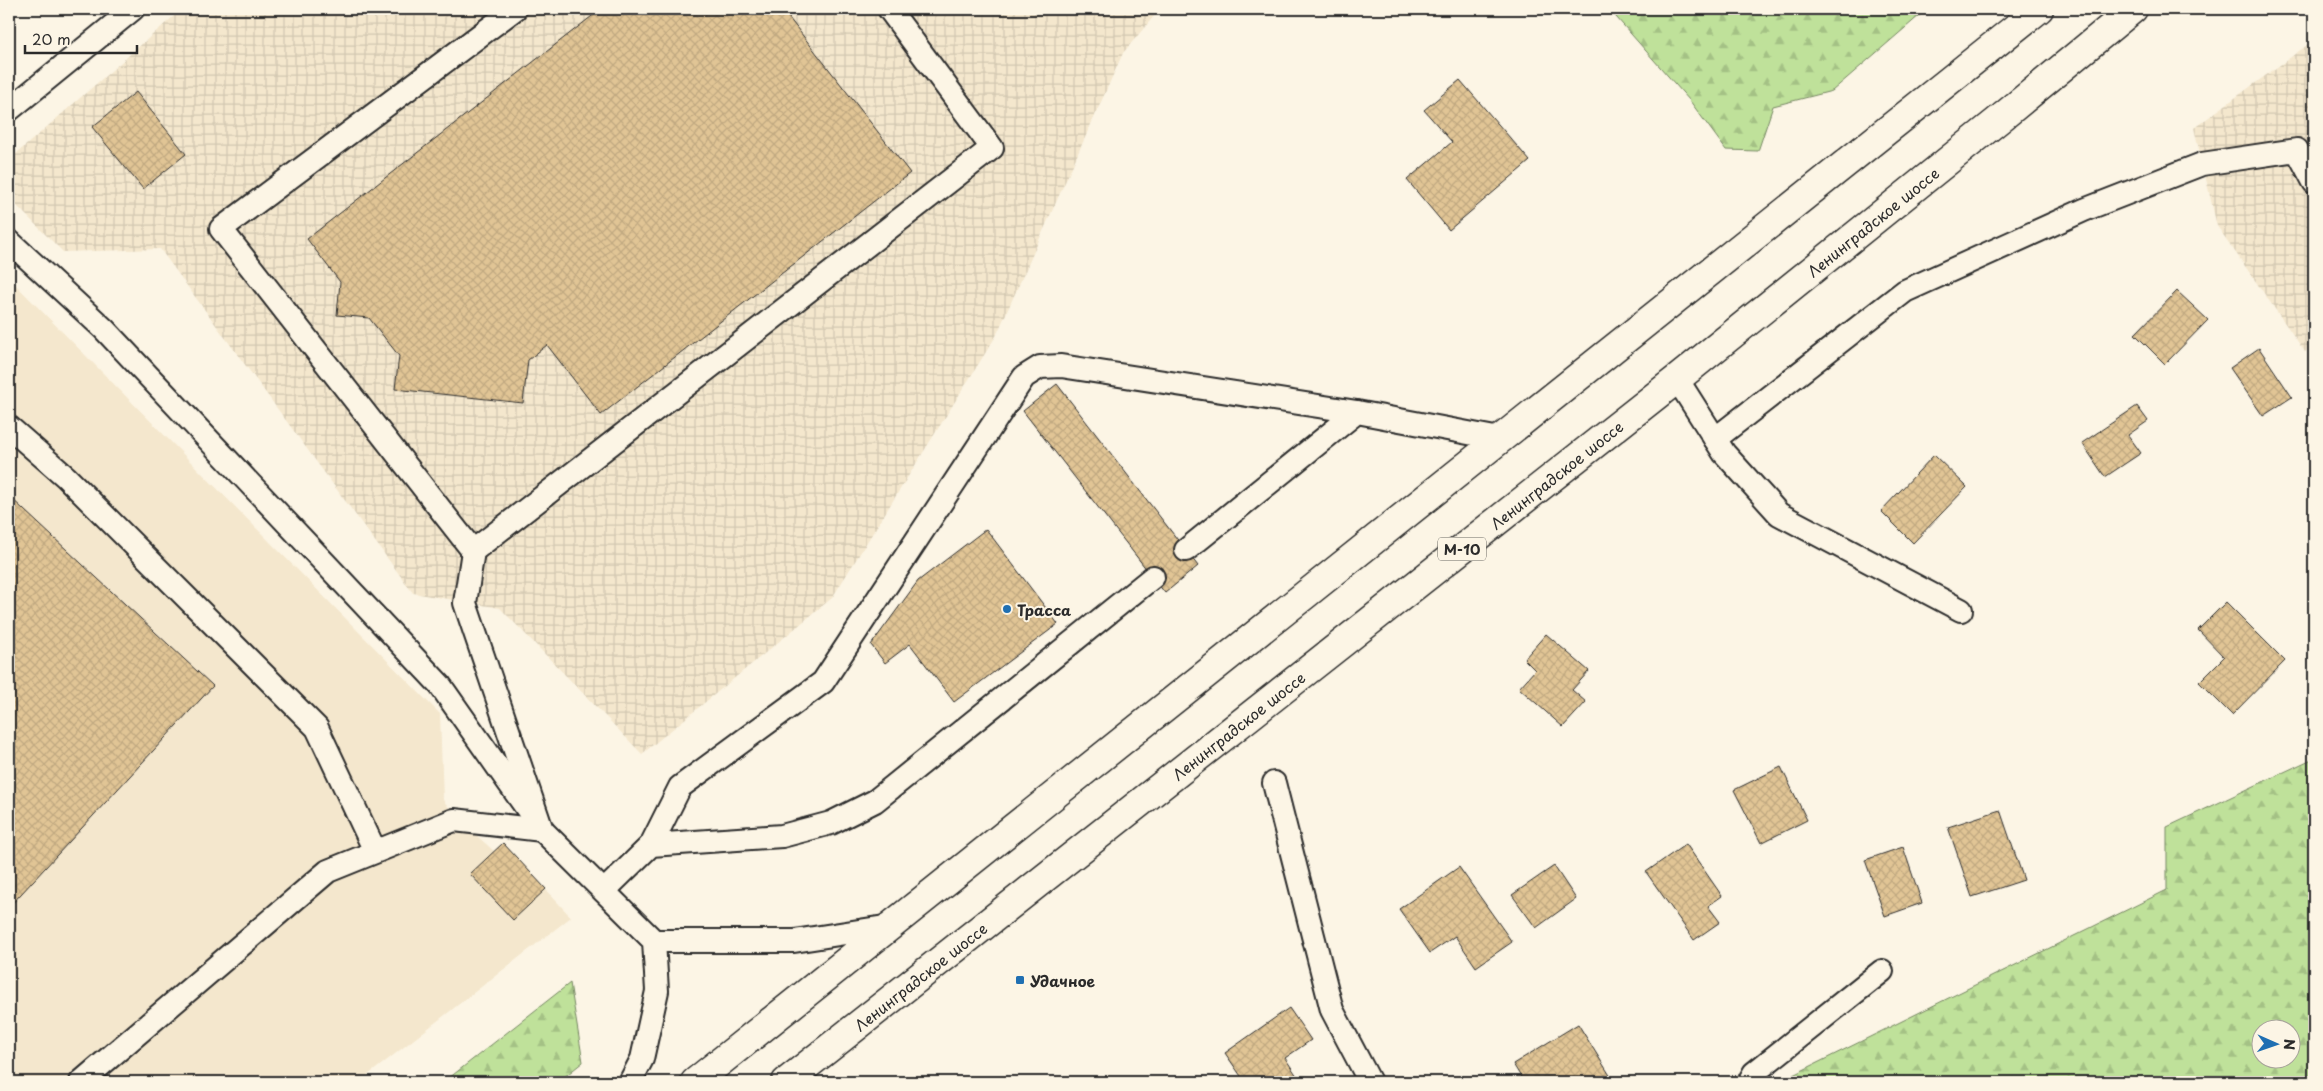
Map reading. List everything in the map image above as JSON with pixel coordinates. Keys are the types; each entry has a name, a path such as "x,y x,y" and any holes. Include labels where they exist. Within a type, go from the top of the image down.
{"highway":[{"path":"695,1082 2039,9"},
{"name":"Ленинградское шоссе","path":"786,1082 1677,379 1986,131 2133,9"}],"lane":[{"path":"9,110 134,9"},
{"path":"473,551 221,229 515,9"},
{"path":"542,830 465,603 473,551 992,148 889,9"},
{"path":"1715,439 1905,291 2084,210 2202,164 2297,150 2314,182"},
{"path":"9,241 104,329 440,684 542,830 654,941 657,991 642,1059 630,1082"},
{"path":"604,891 651,845 680,787 823,682 1024,377 1040,367 1061,366 1357,412 1500,439"},
{"path":"1677,379 1724,453 1779,514 1961,610"},
{"path":"1186,550 1357,412"},
{"path":"9,428 66,477 317,728 375,851"},
{"path":"651,845 782,836 831,823 875,801 1153,577"},
{"path":"1274,783 1332,1010 1370,1082"},
{"path":"82,1082 328,870 454,820 542,830"},
{"path":"654,941 794,942 891,926"},
{"path":"1749,1082 1754,1073 1882,971"}],"shaded area":[{"path":"182,9 1160,9 1123,53 996,336 832,598 642,754 500,608 413,593 160,249 63,252 9,198 9,160"},
{"path":"2314,40 2314,345 2305,352 2217,226 2194,128"},
{"path":"9,278 440,714 443,800 459,820 494,851 503,843 571,917 359,1082 9,1082"}],"green space":[{"path":"1609,9 1927,9 1832,91 1773,106 1758,151 1726,150 1690,101"},
{"path":"2314,758 2314,1082 1790,1082 1793,1075 2167,890 2167,827"},
{"path":"570,983 583,1062 558,1082 444,1082"}],"building":[{"path":"601,9 782,9 910,173 601,415 547,345 528,360 523,403 395,389 399,356 369,318 337,315 340,282 307,239"},
{"path":"1460,80 1530,161 1449,230 1407,180 1452,142 1424,110"},
{"path":"136,92 186,154 143,189 92,127"},
{"path":"2177,291 2208,320 2165,364 2135,334"},
{"path":"2259,348 2292,397 2263,416 2230,368"},
{"path":"1057,384 1198,566 1165,593 1023,411"},
{"path":"2137,406 2148,421 2128,435 2141,453 2105,477 2082,443"},
{"path":"1934,455 1967,487 1913,543 1881,511"},
{"path":"9,496 213,686 9,907"},
{"path":"986,529 1058,624 954,702 910,644 885,663 871,645 918,581"},
{"path":"2226,602 2285,661 2232,715 2199,682 2224,657 2198,630"},
{"path":"1546,634 1589,671 1572,690 1586,702 1563,727 1519,688 1535,670 1524,659"},
{"path":"1781,767 1807,820 1761,843 1734,790"},
{"path":"2000,810 2024,880 1972,897 1948,827"},
{"path":"503,843 546,889 513,920 470,874"},
{"path":"1686,844 1722,896 1708,906 1720,922 1694,940 1646,872"},
{"path":"1903,847 1922,903 1885,916 1865,860"},
{"path":"1554,866 1576,899 1536,928 1512,895"},
{"path":"1459,867 1512,942 1476,967 1455,936 1430,953 1399,909"},
{"path":"1289,1008 1311,1040 1285,1058 1299,1079 1295,1082 1245,1082 1225,1053"},
{"path":"1578,1024 1614,1082 1524,1082 1513,1064"}],"place":[{"name":"Трасса","path":"1007,609"},
{"name":"Удачное","path":"1020,980"}]}
